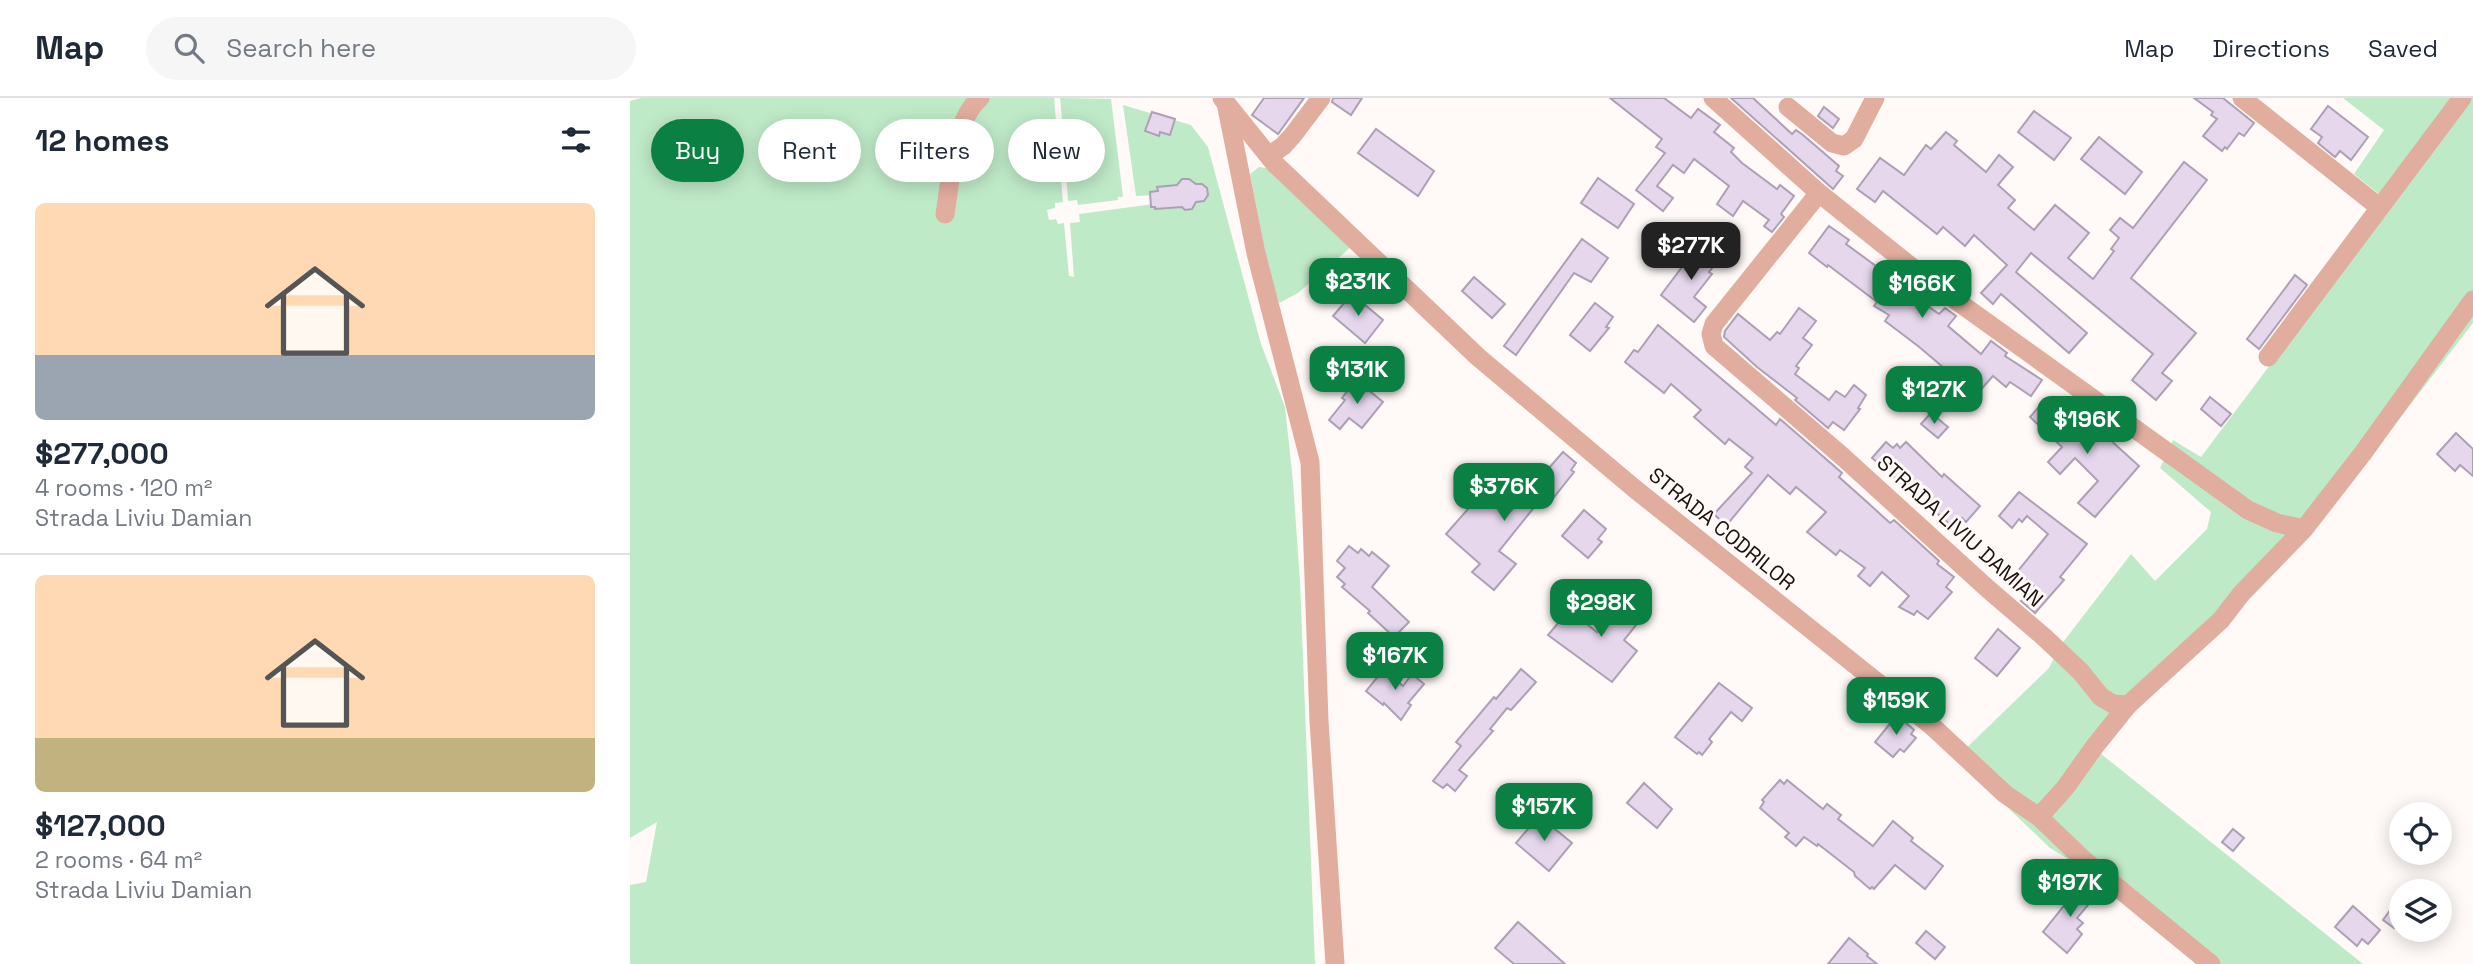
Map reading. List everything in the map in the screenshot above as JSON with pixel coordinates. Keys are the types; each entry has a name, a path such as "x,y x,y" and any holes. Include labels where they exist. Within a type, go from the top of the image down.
{"street":[{"path":"944,214 959,132 972,105 980,98"},
{"path":"1269,156 1293,135 1321,98"},
{"path":"1713,98 1819,193 1929,281 2015,345 2248,510 2277,523 2304,529"},
{"path":"1788,107 1832,143 1844,146 1854,139 1875,98"},
{"path":"2242,98 2379,207"},
{"path":"2268,357 2462,98"},
{"path":"1224,102 1256,253 1310,463 1319,721 1335,964"},
{"name":"STRADA CODRILOR","path":"1224,102 1269,156 1478,357 1635,489 1932,726 2005,794 2039,817 2084,860 2211,964"},
{"name":"STRADA LIVIU DAMIAN","path":"1819,193 1714,324 1714,345 2045,637 2081,672 2101,697 2113,704 2128,705"},
{"path":"2039,817 2065,788 2128,705 2221,620 2241,594 2304,529 2363,453 2473,300"}],"green space":[{"path":"641,98 1054,98 1056,119 1008,119 1008,182 1061,182 1063,202 1055,203 1055,208 1047,210 1049,220 1056,219 1058,224 1064,223 1069,276 1074,277 1070,223 1080,222 1079,214 1161,203 1159,195 1136,196 1123,105 1191,125 1208,147 1261,344 1285,407 1300,582 1315,964 630,964 630,885 646,882 657,822 630,838 630,101"},
{"path":"1060,98 1111,99 1123,197 1078,205 1077,200 1068,201 1067,182 1105,182 1105,119 1062,119"},
{"path":"2343,98 2457,98 2380,195 2354,174 2384,130"},
{"path":"2470,98 2473,98 2473,323 2318,525 2090,745 2363,964 2201,964 2068,859 2050,848 1956,758 2049,668 2060,646 2131,554 2155,581 2207,529 2211,512 2160,468 2173,440 2201,457"},
{"path":"1259,167 1266,168 1352,246 1298,293 1279,303 1269,271 1250,174"}],"building":[{"path":"1264,98 1304,98 1278,134 1252,115"},
{"path":"1333,98 1362,98 1351,115 1332,102"},
{"path":"1610,98 1664,98 1691,118 1698,109 1720,125 1714,132 1734,148 1731,152 1742,163 1777,189 1780,185 1794,196 1781,214 1784,217 1772,232 1764,226 1769,220 1743,201 1733,216 1717,204 1729,186 1694,159 1684,173 1673,165 1657,186 1673,198 1663,211 1636,190 1665,153 1656,147 1662,139"},
{"path":"1731,98 1753,98 1792,134 1796,130 1839,166 1836,171 1843,176 1833,189"},
{"path":"2194,98 2223,98 2254,123 2244,136 2239,133 2227,149 2225,147 2222,151 2203,136 2217,119 2211,115 2213,112"},
{"path":"2328,106 2368,137 2351,160 2340,151 2335,157 2318,143 2322,137 2311,129"},
{"path":"1824,107 1839,119 1833,128 1818,116"},
{"path":"2034,111 2071,138 2054,160 2018,132"},
{"path":"1152,112 1175,119 1170,135 1160,132 1159,136 1145,131"},
{"path":"1376,129 1434,171 1418,196 1358,153"},
{"path":"1946,132 1957,141 1954,145 1986,172 1999,155 2013,167 1998,185 2015,200 2008,208 2034,230 2055,205 2089,233 2068,258 2093,279 2114,251 2111,249 2119,238 2110,230 2120,218 2133,228 2184,162 2207,180 2131,278 2196,333 2162,373 2172,381 2156,400 2132,380 2153,354 2031,253 2016,272 2087,333 2069,353 2001,294 1993,304 1981,293 2007,265 1974,235 1965,246 1943,227 1937,234 1883,191 1875,202 1857,189 1880,158 1904,175 1926,145 1931,149"},
{"path":"2099,137 2142,172 2125,194 2081,159"},
{"path":"1598,178 1634,204 1618,228 1581,203"},
{"path":"1182,179 1189,179 1207,188 1208,195 1204,201 1196,202 1192,209 1185,210 1182,207 1151,207 1150,192 1158,191 1157,187 1177,185"},
{"path":"1829,226 1849,240 1846,244 1895,280 1900,273 1910,282 1904,289 1939,314 1945,308 1956,316 1948,326 1981,354 1991,341 2007,353 2005,356 2042,380 2031,396 2010,382 2006,387 1993,376 1976,395 1885,321 1889,315 1874,306 1877,302 1809,253"},
{"path":"1582,239 1608,258 1591,282 1574,273 1516,355 1504,346"},
{"path":"1700,243 1720,258 1709,272 1712,274 1694,297 1706,307 1694,322 1661,295"},
{"path":"2295,275 2307,285 2259,349 2247,339"},
{"path":"1474,277 1505,304 1492,318 1462,291"},
{"path":"1352,294 1383,320 1365,343 1333,316"},
{"path":"1595,303 1613,317 1606,327 1609,328 1590,351 1570,335"},
{"path":"1799,308 1816,321 1803,338 1812,345 1796,366 1799,368 1795,374 1829,400 1836,391 1845,397 1854,385 1866,395 1858,408 1860,409 1844,430 1833,422 1828,428 1795,400 1797,398 1724,337 1725,331 1738,314 1770,340 1777,332 1780,334"},
{"path":"1658,325 1776,425 1780,419 1842,473 1839,477 1890,523 1894,520 1939,561 1937,564 1954,577 1946,587 1952,592 1928,619 1917,611 1914,615 1899,607 1909,596 1882,572 1870,586 1858,576 1865,568 1840,550 1836,555 1807,532 1826,512 1796,487 1790,494 1768,475 1726,526 1714,514 1752,473 1745,467 1753,458 1729,439 1725,444 1694,417 1701,410 1671,384 1664,393 1625,362 1634,350 1638,352"},
{"path":"1356,380 1383,402 1362,428 1349,418 1340,429 1329,420"},
{"path":"2210,397 2231,414 2221,426 2201,409"},
{"path":"2044,401 2074,429 2085,417 2139,466 2095,517 2078,503 2098,481 2075,458 2060,474 2048,462 2062,447 2030,417"},
{"path":"1931,413 1948,427 1938,438 1921,424"},
{"path":"2456,433 2473,449 2473,476 2460,465 2455,471 2437,454"},
{"path":"1886,442 1893,448 1897,444 1900,448 1906,442 1942,477 1944,474 1980,506 1966,522 1962,518 1953,527 1872,458"},
{"path":"1563,452 1576,463 1571,470 1574,472 1547,506 1540,500 1499,551 1516,564 1494,590 1472,572 1480,564 1446,534 1483,492 1508,514"},
{"path":"2019,492 2087,544 2060,577 2064,580 2035,613 2021,601 2035,587 2017,572 2048,534 2027,516 2022,522 2019,519 2012,528 1999,516"},
{"path":"1584,510 1606,529 1598,539 1602,542 1588,558 1562,536"},
{"path":"1349,546 1358,553 1361,549 1369,556 1372,552 1389,566 1372,587 1409,622 1394,637 1368,613 1370,611 1342,587 1345,584 1337,577 1345,568 1337,561"},
{"path":"1627,595 1639,605 1633,612 1641,619 1624,640 1637,651 1612,682 1548,635 1569,610 1597,632"},
{"path":"1998,629 2020,648 1997,676 1975,658"},
{"path":"1384,669 1403,686 1412,674 1424,684 1408,703 1411,705 1401,720 1384,703 1383,705 1366,691"},
{"path":"1521,669 1536,682 1511,710 1507,708 1490,729 1493,731 1459,770 1467,776 1455,791 1447,784 1443,788 1433,781 1461,746 1456,742"},
{"path":"1719,683 1752,708 1742,721 1731,712 1709,739 1712,742 1702,755 1699,752 1697,754 1675,737"},
{"path":"1897,715 1914,730 1911,734 1916,738 1904,752 1900,749 1893,757 1875,742"},
{"path":"1780,780 1784,784 1787,780 1823,809 1827,804 1841,815 1838,819 1873,846 1893,821 1913,838 1911,841 1943,866 1925,889 1895,865 1874,889 1870,889 1854,872 1818,844 1817,846 1804,837 1796,846 1785,837 1789,833 1760,808 1764,802 1762,800"},
{"path":"1644,783 1672,809 1657,828 1627,803"},
{"path":"1539,816 1572,843 1549,871 1516,843"},
{"path":"2233,829 2244,838 2233,851 2222,842"},
{"path":"2083,882 2097,894 2077,918 2083,923 2077,929 2082,934 2067,953 2043,932"},
{"path":"2353,906 2380,930 2368,944 2362,939 2357,946 2335,927"},
{"path":"2389,912 2389,924 2383,920"},
{"path":"1518,922 1565,964 1514,964 1495,948"},
{"path":"1926,931 1945,947 1935,959 1916,943"},
{"path":"1849,938 1868,954 1877,964 1828,964"}]}
